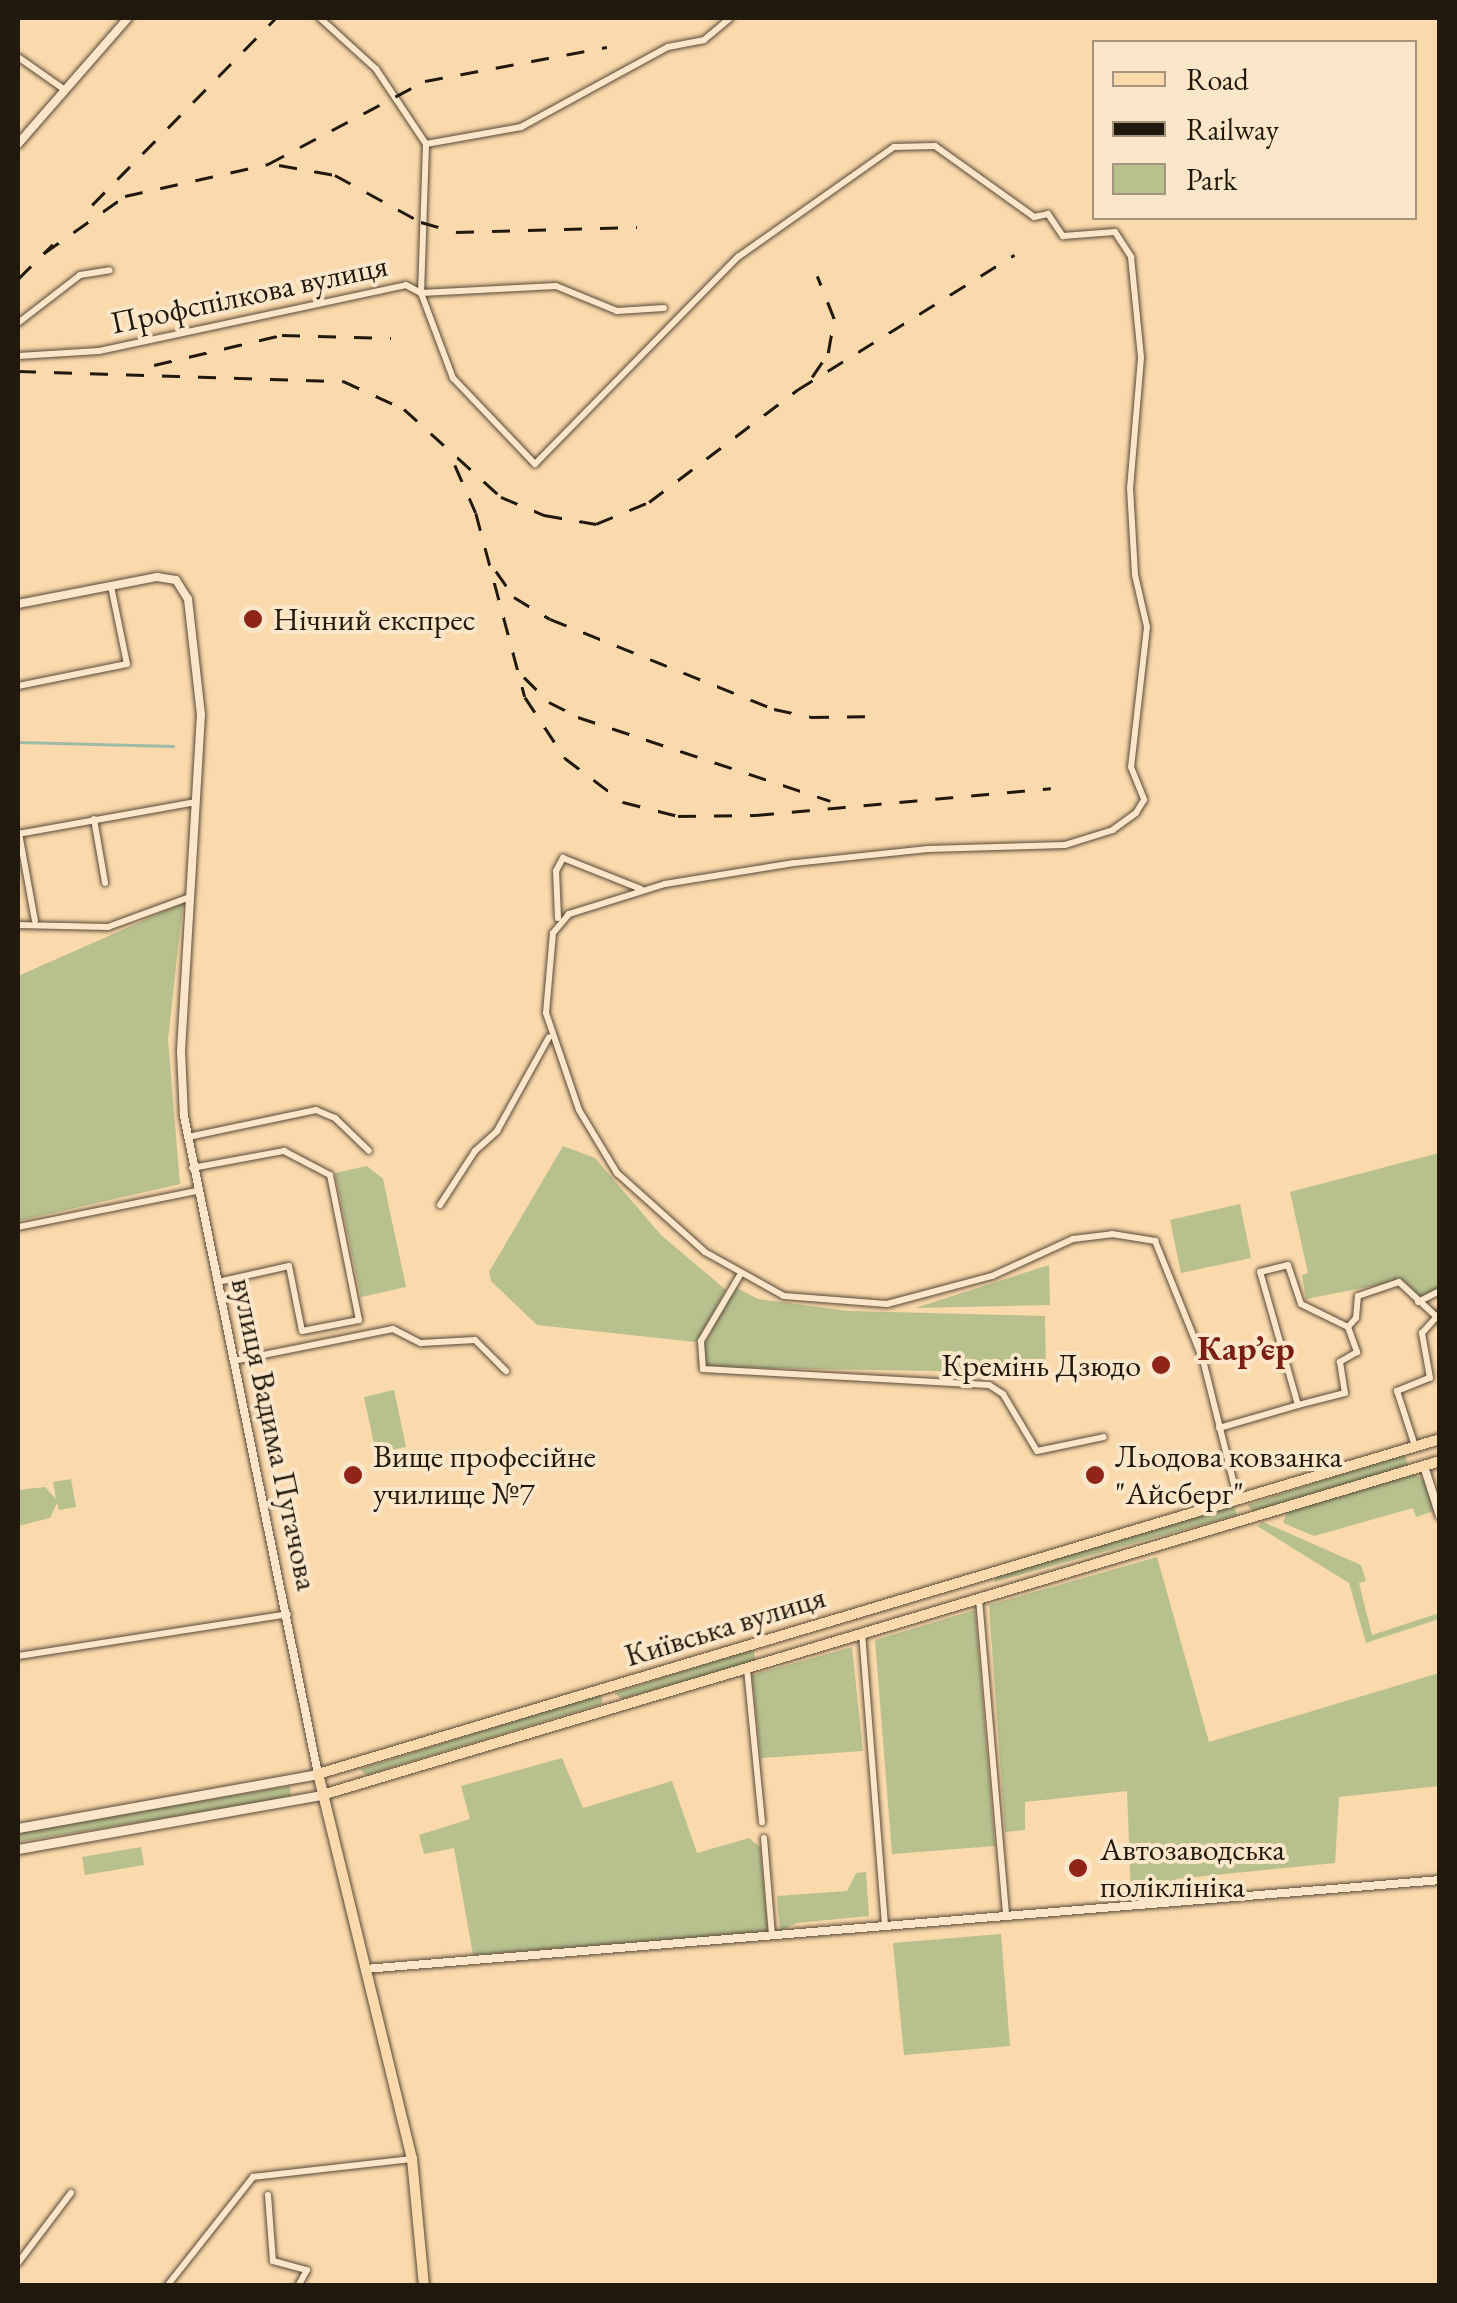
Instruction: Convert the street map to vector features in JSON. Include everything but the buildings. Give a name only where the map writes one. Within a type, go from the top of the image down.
[{"type":"main road","name":"Київська вулиця","points":[[18,1828],[318,1774],[1440,1440]]},
{"type":"main road","points":[[1417,1446],[1424,1466]]},
{"type":"main road","name":"Київська вулиця","points":[[18,1849],[322,1795],[1440,1461]]},
{"type":"main road","points":[[1238,1500],[1244,1519]]},
{"type":"main road","points":[[974,1578],[979,1599]]},
{"type":"main road","points":[[856,1612],[862,1632]]},
{"type":"main road","points":[[759,1642],[765,1662]]},
{"type":"main road","points":[[607,1687],[613,1707]]},
{"type":"main road","name":"вулиця Вадима Пугачова","points":[[318,1774],[412,2159],[424,2286]]},
{"type":"street","points":[[18,144],[128,18]]},
{"type":"street","points":[[320,18],[376,69],[426,144],[421,292],[453,378],[534,464],[738,257],[879,152],[913,142],[935,146],[1034,217],[1048,214],[1063,236],[1115,232],[1131,257],[1140,296],[1130,488],[1134,575],[1147,627],[1131,767],[1144,800],[1136,813],[1112,830],[1065,845],[844,857],[642,890],[557,921]]},
{"type":"street","points":[[426,144],[521,127],[668,47],[704,40],[730,18]]},
{"type":"street","points":[[18,56],[66,90]]},
{"type":"street","points":[[18,323],[80,276],[110,270]]},
{"type":"street","name":"Профспілкова вулиця","points":[[18,356],[99,351],[406,285],[421,292],[556,286],[617,311],[664,308]]},
{"type":"street","name":"вулиця Вадима Пугачова","points":[[110,586],[169,577],[182,585],[201,714],[180,1068],[187,1137],[318,1774]]},
{"type":"street","points":[[18,604],[110,586],[127,664],[18,686]]},
{"type":"street","points":[[35,920],[18,834],[197,802]]},
{"type":"street","points":[[94,819],[105,883]]},
{"type":"street","points":[[642,890],[563,858],[556,871],[557,921],[546,1001],[550,1036],[579,1110],[617,1173],[673,1227],[740,1275],[784,1296],[873,1306],[992,1276],[1073,1238],[1150,1238],[1164,1250],[1238,1500]]},
{"type":"street","points":[[18,925],[35,920],[108,927],[192,896]]},
{"type":"street","points":[[440,1205],[497,1131],[550,1036]]},
{"type":"street","points":[[187,1137],[316,1110],[335,1118],[369,1151]]},
{"type":"street","points":[[192,1168],[284,1151],[326,1172],[359,1320],[302,1331],[289,1266],[216,1282]]},
{"type":"street","points":[[18,1228],[197,1191]]},
{"type":"street","points":[[1298,1405],[1260,1272],[1288,1265],[1304,1308],[1348,1328]]},
{"type":"street","points":[[740,1275],[701,1341],[703,1369],[989,1385],[1004,1394],[1037,1451],[1104,1437]]},
{"type":"street","points":[[1219,1428],[1347,1391],[1340,1362],[1357,1352],[1348,1328],[1361,1294],[1404,1282],[1418,1302],[1438,1317],[1422,1333],[1430,1378],[1397,1391],[1417,1446]]},
{"type":"street","points":[[1418,1302],[1440,1291]]},
{"type":"street","points":[[233,1361],[393,1328],[422,1343],[474,1340],[506,1371]]},
{"type":"street","points":[[1424,1466],[1440,1516]]},
{"type":"street","points":[[979,1599],[1006,1917]]},
{"type":"street","points":[[18,1656],[288,1614]]},
{"type":"street","points":[[862,1632],[885,1927]]},
{"type":"street","points":[[747,1668],[762,1822]]},
{"type":"street","points":[[764,1838],[772,1936]]},
{"type":"street","points":[[365,1969],[1440,1880]]},
{"type":"street","points":[[166,2286],[253,2177],[412,2159]]},
{"type":"street","points":[[18,2264],[71,2193]]},
{"type":"street","points":[[268,2195],[273,2261],[307,2270],[298,2286]]},
{"type":"green space","points":[[183,903],[168,1040],[180,1184],[18,1221],[18,976]]},
{"type":"green space","points":[[563,1146],[595,1158],[661,1235],[726,1290],[696,1342],[537,1325],[491,1281],[489,1272]]},
{"type":"green space","points":[[1439,1153],[1439,1289],[1422,1299],[1403,1280],[1306,1299],[1302,1275],[1308,1273],[1290,1192]]},
{"type":"green space","points":[[367,1166],[383,1179],[406,1287],[361,1297],[335,1173]]},
{"type":"green space","points":[[1240,1204],[1251,1258],[1181,1273],[1170,1220]]},
{"type":"green space","points":[[1049,1265],[1050,1305],[915,1308]]},
{"type":"green space","points":[[735,1287],[758,1299],[849,1311],[1045,1316],[1046,1373],[706,1367],[702,1350]]},
{"type":"green space","points":[[394,1390],[406,1447],[376,1453],[364,1397]]},
{"type":"green space","points":[[1405,1454],[1408,1466],[1253,1511],[1247,1505]]},
{"type":"green space","points":[[1413,1474],[1424,1480],[1434,1511],[1416,1517],[1413,1508],[1314,1536],[1283,1523],[1287,1512]]},
{"type":"green space","points":[[71,1479],[76,1507],[59,1510],[57,1503],[50,1518],[18,1526],[18,1490],[45,1487],[56,1499],[53,1482]]},
{"type":"green space","points":[[1234,1506],[1237,1515],[994,1582],[997,1575]]},
{"type":"green space","points":[[1263,1522],[1361,1565],[1366,1581],[1359,1583],[1372,1635],[1439,1613],[1439,1619],[1366,1643],[1349,1583],[1257,1526]]},
{"type":"green space","points":[[1157,1557],[1209,1742],[1439,1673],[1439,1786],[1339,1797],[1335,1863],[1176,1879],[1176,1888],[1131,1894],[1127,1791],[1025,1802],[1025,1830],[1005,1832],[989,1605]]},
{"type":"green space","points":[[975,1610],[995,1846],[892,1854],[875,1640]]},
{"type":"green space","points":[[852,1647],[863,1751],[761,1758],[752,1675]]},
{"type":"green space","points":[[753,1649],[756,1661],[621,1699],[615,1693]]},
{"type":"green space","points":[[602,1694],[602,1704],[366,1775],[360,1769]]},
{"type":"green space","points":[[562,1758],[583,1808],[672,1781],[697,1853],[749,1838],[760,1847],[768,1932],[473,1955],[454,1848],[424,1854],[419,1835],[470,1819],[461,1786]]},
{"type":"green space","points":[[290,1786],[291,1797],[18,1842],[18,1832]]},
{"type":"green space","points":[[141,1847],[144,1865],[85,1875],[82,1857]]},
{"type":"green space","points":[[866,1872],[869,1916],[796,1923],[780,1932],[777,1896],[847,1891],[856,1873]]},
{"type":"green space","points":[[1001,1934],[1010,2046],[904,2055],[893,1943]]},
{"type":"waterway","points":[[18,742],[173,746]]},
{"type":"railway","points":[[92,205],[276,18]]},
{"type":"railway","points":[[44,253],[125,196],[268,164],[425,81],[607,47]]},
{"type":"railway","points":[[279,165],[335,175],[421,222],[456,232],[637,227]]},
{"type":"railway","points":[[18,279],[53,244]]},
{"type":"railway","points":[[18,371],[343,381],[404,409],[501,497],[544,515],[596,524],[649,502],[797,390],[1014,255]]},
{"type":"railway","points":[[812,377],[828,353],[834,319],[817,276]]},
{"type":"railway","points":[[154,365],[282,335],[391,338]]},
{"type":"railway","points":[[455,465],[476,513],[525,697],[565,758],[623,802],[678,816],[756,815],[1051,788]]},
{"type":"railway","points":[[496,571],[514,597],[550,619],[774,709],[811,717],[882,716]]},
{"type":"railway","points":[[524,677],[549,702],[578,717],[830,801]]},
{"type":"place","name":"Нічний експрес","points":[[253,619]]},
{"type":"place","name":"Кремінь Дзюдо","points":[[1161,1365]]},
{"type":"place","name":"Вище професійне училище №7","points":[[353,1475]]},
{"type":"place","name":"Льодова ковзанка \"Айсберг\"","points":[[1095,1475]]},
{"type":"place","name":"Автозаводська поліклініка","points":[[1078,1868]]},
{"type":"district","name":"Кар’єр","points":[[1246,1348]]}]
